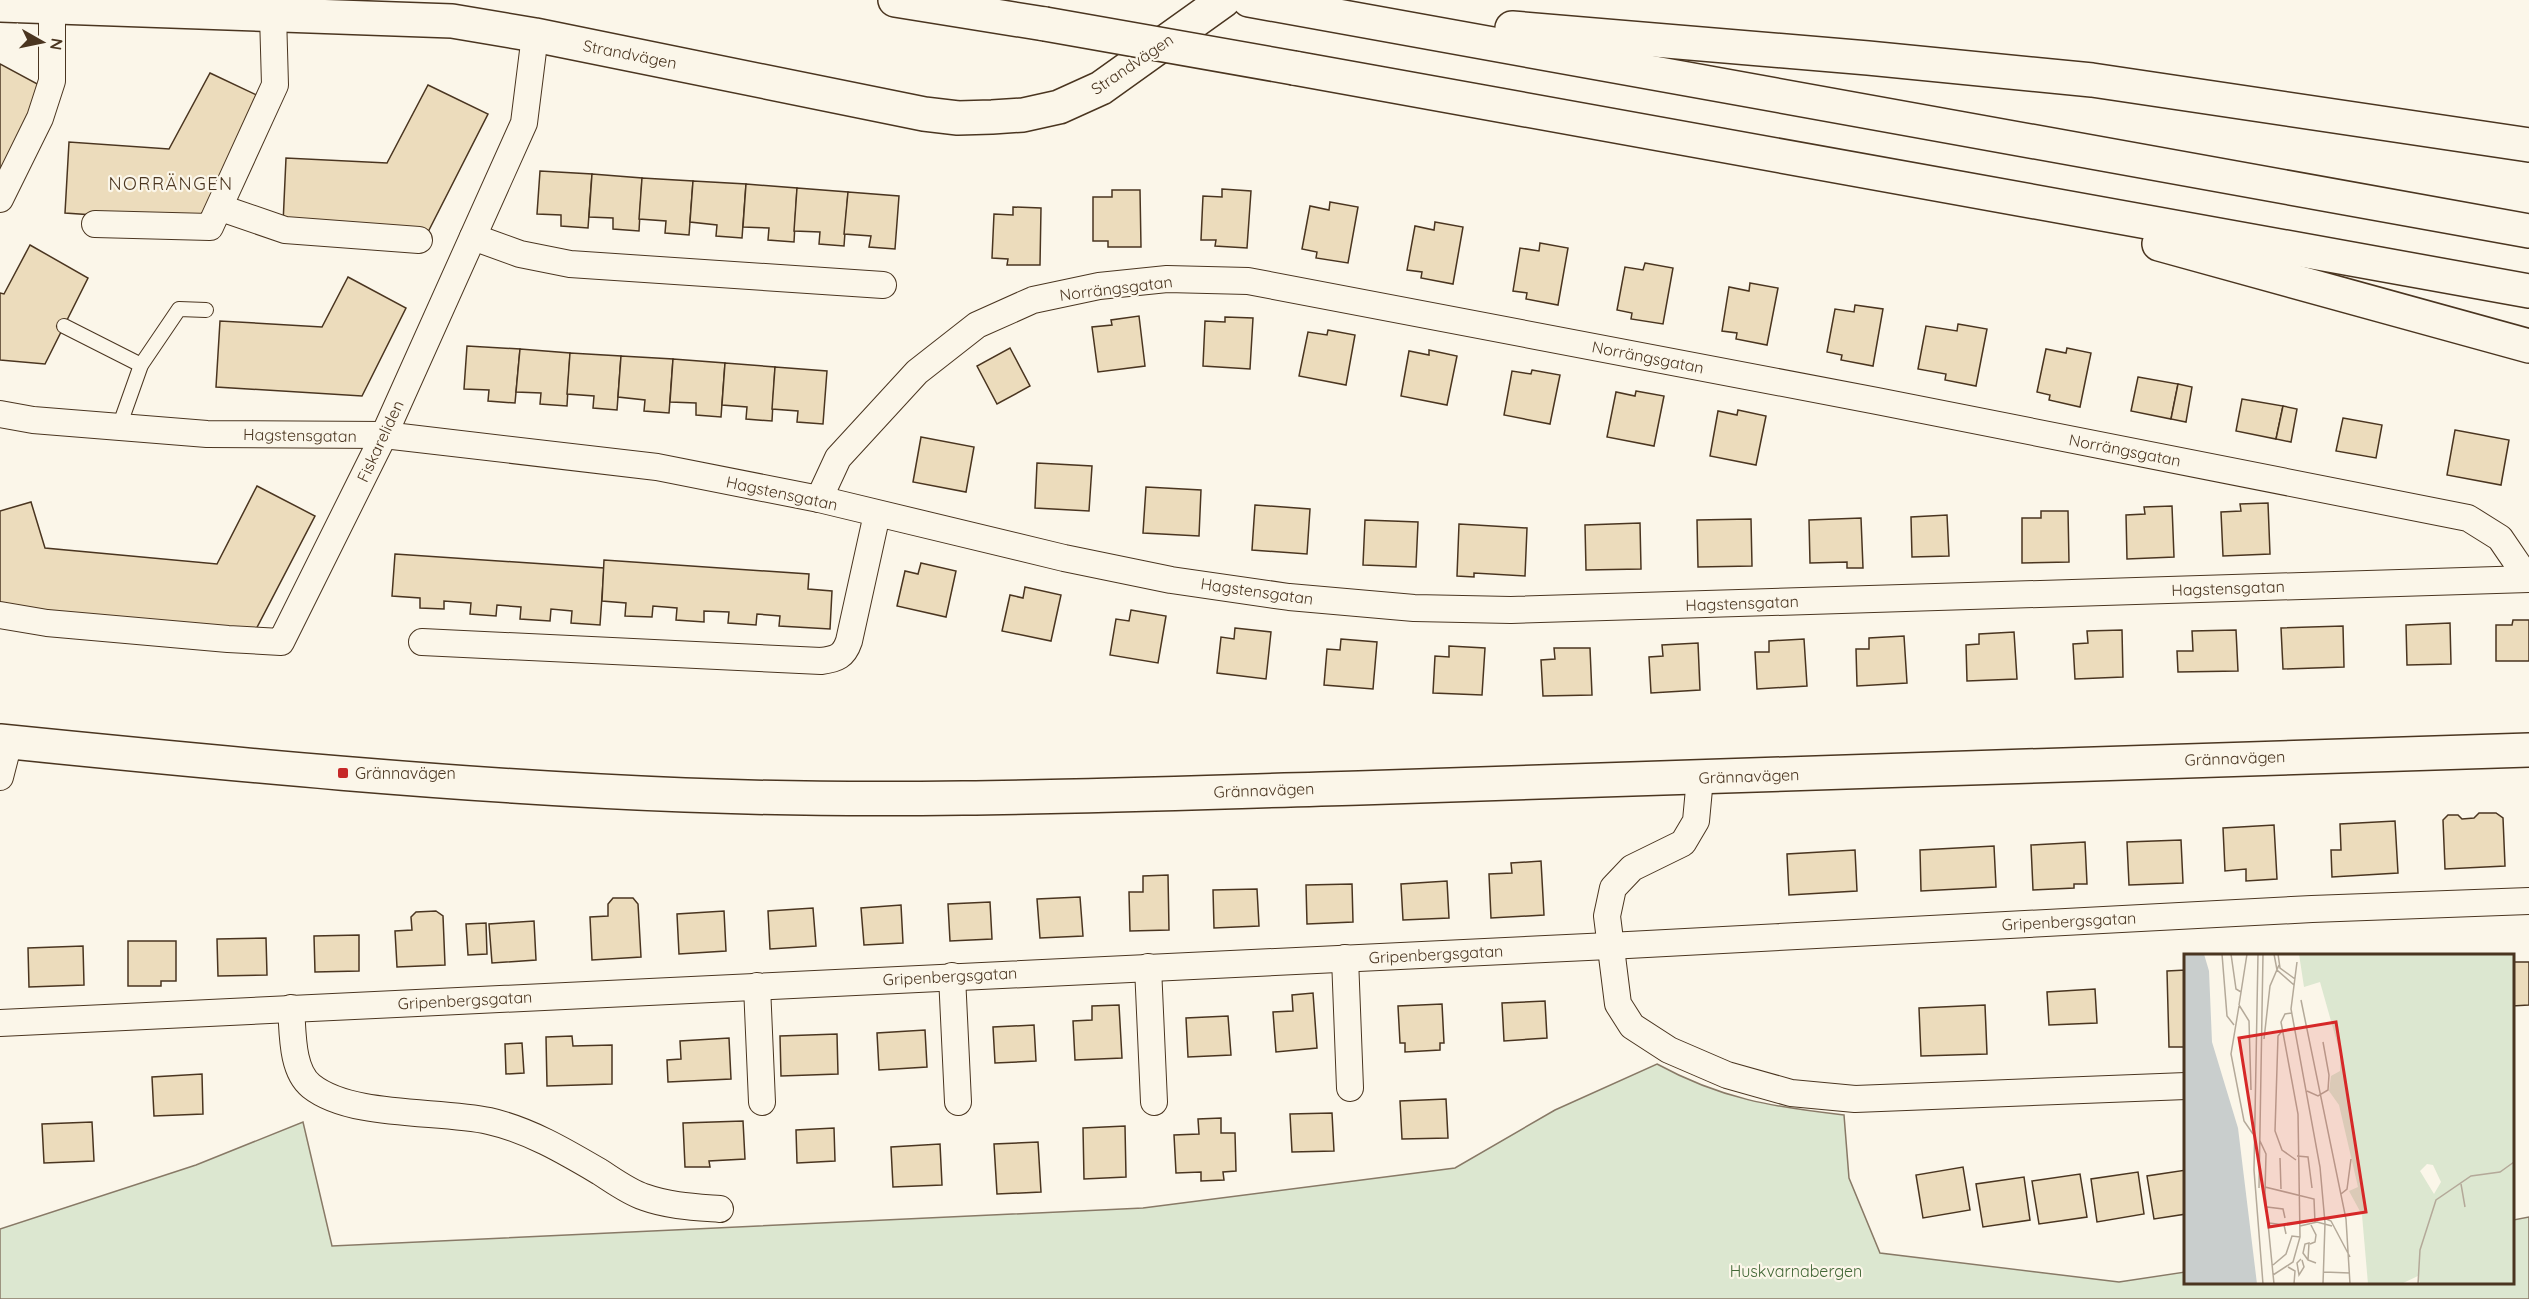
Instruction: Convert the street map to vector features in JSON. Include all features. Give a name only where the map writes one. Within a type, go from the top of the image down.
[{"type":"main road","points":[[895,0],[1294,68],[2529,291]]},
{"type":"main road","name":"Strandvägen","points":[[0,5],[452,21],[535,35],[924,114],[958,118],[1023,115],[1059,107],[1101,88],[1224,0]]},
{"type":"main road","points":[[1249,0],[2529,231]]},
{"type":"main road","points":[[1310,11],[1845,56],[2092,80],[2529,145]]},
{"type":"main road","points":[[1955,188],[2529,346]]},
{"type":"main road","name":"Grännavägen","points":[[4,741],[226,764],[413,779],[685,795],[952,799],[1700,778],[2166,760],[2529,750]]},
{"type":"street","points":[[0,199],[40,118],[52,81],[52,7]]},
{"type":"street","points":[[95,224],[210,226],[275,85],[273,15]]},
{"type":"street","name":"Fiskareliden","points":[[0,615],[47,623],[281,642],[384,435],[524,123],[535,35]]},
{"type":"street","points":[[220,208],[285,230],[419,240]]},
{"type":"street","points":[[473,237],[520,254],[570,264],[883,285]]},
{"type":"street","name":"Norrängsgatan","points":[[819,499],[838,458],[917,372],[977,325],[1033,300],[1099,286],[1167,279],[1248,281],[1877,401],[2468,518],[2500,538],[2529,579]]},
{"type":"street","name":"Hagstensgatan","points":[[0,414],[33,420],[207,434],[384,435],[657,467],[819,499],[1064,558],[1171,580],[1289,597],[1414,608],[1523,610],[2529,579]]},
{"type":"street","points":[[422,642],[810,661],[836,660],[846,651],[849,641],[877,514]]},
{"type":"street","points":[[0,777],[4,741]]},
{"type":"street","points":[[1700,778],[1696,821],[1683,843],[1632,868],[1613,888],[1607,916],[1610,946],[1618,1004],[1632,1026],[1670,1050],[1727,1074],[1791,1093],[1867,1099],[2184,1086]]},
{"type":"street","name":"Gripenbergsgatan","points":[[0,1023],[1610,946],[2312,909],[2529,901]]},
{"type":"street","points":[[1345,958],[1350,1088]]},
{"type":"street","points":[[1148,967],[1154,1102]]},
{"type":"street","points":[[952,976],[958,1102]]},
{"type":"street","points":[[757,986],[762,1102]]},
{"type":"street","points":[[291,1008],[299,1068],[309,1085],[333,1099],[371,1107],[488,1121],[525,1132],[576,1158],[641,1197],[673,1206],[720,1209]]},
{"type":"lane","points":[[119,426],[141,364],[178,309],[206,310]]},
{"type":"lane","points":[[64,326],[141,364]]},
{"type":"green space","name":"Huskvarnabergen","points":[[1657,1064],[1703,1086],[1748,1100],[1844,1115],[1849,1178],[1880,1253],[2119,1282],[2184,1272],[2184,1284],[2514,1284],[2514,1220],[2529,1217],[2529,1299],[0,1299],[0,1229],[196,1165],[303,1122],[332,1246],[1143,1208],[1455,1168],[1555,1110]]},
{"type":"building","points":[[0,64],[43,87],[0,178]]},
{"type":"building","points":[[210,73],[267,100],[209,223],[65,213],[69,142],[169,149]]},
{"type":"building","points":[[428,85],[488,114],[427,234],[283,224],[286,158],[387,163]]},
{"type":"building","points":[[540,171],[592,174],[588,228],[561,226],[561,215],[537,214]]},
{"type":"building","points":[[592,174],[642,178],[639,231],[613,229],[613,218],[589,217]]},
{"type":"building","points":[[642,178],[693,181],[689,235],[665,233],[666,221],[639,219]]},
{"type":"building","points":[[693,181],[746,184],[742,238],[716,236],[717,225],[690,222]]},
{"type":"building","points":[[746,184],[797,188],[794,242],[768,240],[769,228],[743,227]]},
{"type":"building","points":[[797,188],[848,192],[844,246],[819,244],[820,232],[794,231]]},
{"type":"building","points":[[1222,189],[1251,191],[1247,248],[1215,246],[1216,240],[1201,240],[1203,196],[1222,197]]},
{"type":"building","points":[[1112,190],[1140,190],[1141,247],[1108,247],[1108,241],[1093,241],[1093,197],[1112,197]]},
{"type":"building","points":[[848,192],[899,196],[895,249],[869,247],[871,236],[844,234]]},
{"type":"building","points":[[1330,202],[1358,207],[1348,263],[1316,258],[1317,252],[1302,249],[1310,206],[1329,210]]},
{"type":"building","points":[[1013,207],[1041,208],[1040,265],[1007,265],[1008,259],[992,258],[994,214],[1013,215]]},
{"type":"building","points":[[1435,222],[1463,227],[1453,284],[1421,278],[1422,272],[1407,270],[1415,226],[1434,230]]},
{"type":"building","points":[[1540,243],[1568,248],[1558,305],[1526,299],[1527,293],[1513,291],[1520,248],[1539,251]]},
{"type":"building","points":[[30,245],[88,278],[45,364],[0,360],[0,293],[4,294]]},
{"type":"building","points":[[1645,263],[1673,268],[1663,324],[1631,319],[1632,313],[1617,310],[1625,267],[1643,270]]},
{"type":"building","points":[[348,277],[406,308],[362,396],[216,387],[220,321],[322,327]]},
{"type":"building","points":[[1750,283],[1778,288],[1767,345],[1736,339],[1737,333],[1722,331],[1729,287],[1749,291]]},
{"type":"building","points":[[1855,305],[1883,309],[1873,366],[1841,360],[1842,355],[1827,352],[1835,309],[1854,312]]},
{"type":"building","points":[[1139,316],[1145,366],[1098,372],[1092,327],[1112,325],[1111,320]]},
{"type":"building","points":[[1225,317],[1253,318],[1250,369],[1203,366],[1205,321],[1225,322]]},
{"type":"building","points":[[1958,324],[1987,329],[1976,386],[1945,380],[1946,374],[1918,369],[1926,326],[1957,331]]},
{"type":"building","points":[[1328,330],[1355,335],[1346,385],[1299,376],[1308,332],[1327,335]]},
{"type":"building","points":[[467,346],[520,349],[515,403],[488,401],[489,390],[464,389]]},
{"type":"building","points":[[1010,348],[1030,386],[997,404],[977,366]]},
{"type":"building","points":[[2067,348],[2091,353],[2080,407],[2049,400],[2050,395],[2037,392],[2046,349],[2066,353]]},
{"type":"building","points":[[520,349],[570,353],[567,406],[540,404],[541,393],[516,392]]},
{"type":"building","points":[[1429,350],[1457,356],[1447,405],[1401,396],[1409,351],[1429,355]]},
{"type":"building","points":[[570,353],[621,356],[617,410],[593,408],[594,396],[567,394]]},
{"type":"building","points":[[621,356],[673,359],[669,413],[644,411],[645,400],[618,397]]},
{"type":"building","points":[[673,359],[725,363],[721,417],[696,415],[696,403],[670,402]]},
{"type":"building","points":[[725,363],[775,367],[772,421],[746,419],[747,407],[722,405]]},
{"type":"building","points":[[775,367],[827,371],[823,424],[797,422],[798,411],[772,409]]},
{"type":"building","points":[[1532,370],[1560,375],[1550,424],[1504,415],[1512,371],[1531,374]]},
{"type":"building","points":[[2138,377],[2178,384],[2171,419],[2131,411]]},
{"type":"building","points":[[2178,384],[2192,387],[2186,422],[2171,419]]},
{"type":"building","points":[[1636,391],[1664,396],[1654,446],[1607,437],[1616,392],[1635,396]]},
{"type":"building","points":[[2242,399],[2283,406],[2276,439],[2236,431]]},
{"type":"building","points":[[2283,406],[2297,409],[2291,442],[2276,439]]},
{"type":"building","points":[[1738,410],[1766,416],[1756,465],[1710,456],[1718,411],[1737,415]]},
{"type":"building","points":[[2343,418],[2382,425],[2376,458],[2336,451]]},
{"type":"building","points":[[2455,430],[2509,440],[2501,485],[2447,475]]},
{"type":"building","points":[[921,437],[974,447],[966,492],[913,482]]},
{"type":"building","points":[[1037,463],[1092,466],[1089,511],[1035,508]]},
{"type":"building","points":[[257,486],[315,516],[253,635],[0,611],[0,511],[31,502],[45,548],[217,564]]},
{"type":"building","points":[[1146,487],[1201,490],[1199,536],[1143,533]]},
{"type":"building","points":[[2268,503],[2270,554],[2223,556],[2221,512],[2241,511],[2240,504]]},
{"type":"building","points":[[1255,505],[1310,509],[1307,554],[1252,550]]},
{"type":"building","points":[[2172,506],[2174,557],[2127,559],[2126,515],[2145,514],[2144,507]]},
{"type":"building","points":[[2041,511],[2068,511],[2069,562],[2022,563],[2022,518],[2041,518]]},
{"type":"building","points":[[1947,515],[1949,556],[1912,557],[1911,517]]},
{"type":"building","points":[[1861,518],[1863,568],[1847,568],[1847,562],[1810,563],[1809,520]]},
{"type":"building","points":[[1751,519],[1752,566],[1698,567],[1697,520]]},
{"type":"building","points":[[1365,520],[1418,522],[1416,567],[1363,565]]},
{"type":"building","points":[[1640,523],[1641,569],[1586,570],[1585,525]]},
{"type":"building","points":[[1459,524],[1527,528],[1525,576],[1474,573],[1474,577],[1457,576]]},
{"type":"building","points":[[395,554],[604,568],[600,625],[571,623],[572,611],[551,609],[550,621],[520,619],[521,607],[497,605],[496,616],[470,614],[471,603],[444,601],[444,609],[420,608],[420,598],[392,596]]},
{"type":"building","points":[[604,560],[809,574],[808,589],[832,591],[830,629],[779,626],[780,616],[757,614],[756,625],[728,623],[729,612],[704,611],[704,622],[676,620],[677,608],[653,606],[652,617],[625,616],[626,603],[602,601]]},
{"type":"building","points":[[921,563],[956,571],[946,617],[897,606],[905,571],[918,574]]},
{"type":"building","points":[[1025,587],[1061,595],[1051,641],[1002,631],[1010,595],[1023,598]]},
{"type":"building","points":[[1131,610],[1166,616],[1158,663],[1110,655],[1116,619],[1129,621]]},
{"type":"building","points":[[2513,620],[2529,620],[2529,661],[2496,661],[2496,625],[2512,625]]},
{"type":"building","points":[[2450,623],[2451,664],[2407,665],[2406,625]]},
{"type":"building","points":[[2343,626],[2344,667],[2283,669],[2281,628]]},
{"type":"building","points":[[1235,628],[1271,632],[1266,679],[1217,673],[1221,637],[1234,639]]},
{"type":"building","points":[[2122,630],[2123,677],[2075,679],[2073,644],[2088,643],[2087,631]]},
{"type":"building","points":[[2236,630],[2238,671],[2178,672],[2177,651],[2193,651],[2192,631]]},
{"type":"building","points":[[2014,632],[2017,679],[1967,681],[1966,645],[1979,644],[1979,634]]},
{"type":"building","points":[[1904,636],[1907,683],[1857,686],[1856,649],[1869,649],[1869,638]]},
{"type":"building","points":[[1341,639],[1377,642],[1373,689],[1324,685],[1327,649],[1340,650]]},
{"type":"building","points":[[1804,639],[1807,686],[1757,689],[1755,652],[1769,652],[1769,641]]},
{"type":"building","points":[[1698,643],[1700,690],[1651,693],[1649,657],[1663,656],[1662,645]]},
{"type":"building","points":[[1449,646],[1485,648],[1482,695],[1433,693],[1435,656],[1449,657]]},
{"type":"building","points":[[1554,648],[1590,648],[1592,695],[1543,696],[1541,660],[1555,659]]},
{"type":"building","points":[[2479,813],[2496,813],[2503,818],[2505,866],[2445,869],[2443,820],[2448,815],[2458,815],[2462,819],[2474,818]]},
{"type":"building","points":[[2395,821],[2398,873],[2332,877],[2331,850],[2341,850],[2340,824]]},
{"type":"building","points":[[2274,825],[2277,879],[2246,881],[2246,869],[2225,871],[2223,828]]},
{"type":"building","points":[[2181,840],[2183,883],[2129,885],[2127,842]]},
{"type":"building","points":[[2085,842],[2087,884],[2074,884],[2074,888],[2033,890],[2031,845]]},
{"type":"building","points":[[1994,846],[1996,887],[1921,891],[1920,850]]},
{"type":"building","points":[[1855,850],[1857,891],[1789,895],[1787,854]]},
{"type":"building","points":[[1541,861],[1544,915],[1491,918],[1489,874],[1512,873],[1511,863]]},
{"type":"building","points":[[1168,875],[1169,930],[1130,931],[1129,892],[1143,892],[1143,876]]},
{"type":"building","points":[[1447,881],[1449,918],[1403,920],[1401,884]]},
{"type":"building","points":[[1352,884],[1353,922],[1307,924],[1306,885]]},
{"type":"building","points":[[1257,889],[1259,926],[1214,928],[1213,890]]},
{"type":"building","points":[[1080,897],[1083,936],[1040,938],[1037,899]]},
{"type":"building","points":[[613,898],[633,898],[638,904],[641,957],[592,960],[590,917],[608,916],[608,904]]},
{"type":"building","points":[[990,902],[992,939],[950,941],[948,904]]},
{"type":"building","points":[[901,905],[903,943],[864,945],[861,908]]},
{"type":"building","points":[[813,908],[816,946],[770,949],[768,911]]},
{"type":"building","points":[[436,911],[443,916],[445,965],[397,967],[395,931],[412,930],[411,917],[416,912]]},
{"type":"building","points":[[724,911],[726,951],[679,954],[677,914]]},
{"type":"building","points":[[534,921],[536,960],[492,963],[489,924]]},
{"type":"building","points":[[486,923],[487,954],[468,955],[466,924]]},
{"type":"building","points":[[359,935],[359,971],[315,972],[314,936]]},
{"type":"building","points":[[266,938],[267,975],[218,976],[217,939]]},
{"type":"building","points":[[128,941],[176,941],[176,981],[161,981],[161,986],[128,986]]},
{"type":"building","points":[[83,946],[84,985],[29,987],[28,948]]},
{"type":"building","points":[[2514,962],[2529,962],[2529,1005],[2514,1006]]},
{"type":"building","points":[[2184,970],[2184,1047],[2169,1047],[2167,971]]},
{"type":"building","points":[[2095,989],[2097,1023],[2049,1025],[2047,992]]},
{"type":"building","points":[[1313,993],[1317,1048],[1276,1052],[1273,1012],[1293,1011],[1292,995]]},
{"type":"building","points":[[1545,1001],[1547,1038],[1504,1041],[1502,1003]]},
{"type":"building","points":[[1442,1004],[1444,1043],[1440,1043],[1440,1050],[1405,1052],[1405,1043],[1400,1043],[1398,1006]]},
{"type":"building","points":[[1119,1005],[1122,1058],[1075,1060],[1073,1021],[1092,1020],[1092,1006]]},
{"type":"building","points":[[1985,1005],[1987,1054],[1921,1056],[1919,1008]]},
{"type":"building","points":[[1228,1016],[1231,1055],[1188,1057],[1186,1018]]},
{"type":"building","points":[[1034,1025],[1036,1061],[995,1063],[993,1027]]},
{"type":"building","points":[[925,1030],[927,1067],[879,1070],[877,1033]]},
{"type":"building","points":[[837,1034],[838,1074],[781,1076],[780,1036]]},
{"type":"building","points":[[572,1036],[573,1046],[612,1045],[612,1084],[547,1086],[546,1037]]},
{"type":"building","points":[[729,1038],[731,1079],[668,1082],[667,1060],[681,1059],[680,1041]]},
{"type":"building","points":[[522,1043],[524,1073],[506,1074],[505,1044]]},
{"type":"building","points":[[202,1074],[203,1114],[154,1116],[152,1077]]},
{"type":"building","points":[[1446,1099],[1448,1138],[1402,1139],[1400,1101]]},
{"type":"building","points":[[1332,1113],[1334,1151],[1292,1152],[1290,1114]]},
{"type":"building","points":[[1221,1118],[1221,1133],[1235,1133],[1236,1171],[1223,1172],[1224,1180],[1201,1181],[1201,1172],[1176,1173],[1174,1135],[1199,1134],[1198,1119]]},
{"type":"building","points":[[743,1121],[745,1159],[709,1161],[710,1167],[685,1167],[683,1123]]},
{"type":"building","points":[[92,1122],[94,1161],[44,1163],[42,1124]]},
{"type":"building","points":[[1125,1126],[1126,1177],[1084,1179],[1083,1128]]},
{"type":"building","points":[[834,1128],[835,1161],[797,1163],[796,1130]]},
{"type":"building","points":[[1038,1142],[1041,1192],[997,1194],[994,1144]]},
{"type":"building","points":[[940,1144],[942,1185],[893,1187],[891,1147]]},
{"type":"building","points":[[1963,1167],[1970,1210],[1923,1218],[1916,1175]]},
{"type":"building","points":[[2184,1170],[2184,1214],[2154,1219],[2147,1176]]},
{"type":"building","points":[[2138,1172],[2144,1214],[2097,1222],[2091,1179]]},
{"type":"building","points":[[2080,1174],[2087,1217],[2039,1224],[2032,1181]]},
{"type":"building","points":[[2024,1177],[2030,1220],[1983,1227],[1976,1184]]},
{"type":"place","name":"Grännavägen","points":[[343,773]]},
{"type":"district","name":"NORRÄNGEN","points":[[171,183]]}]
